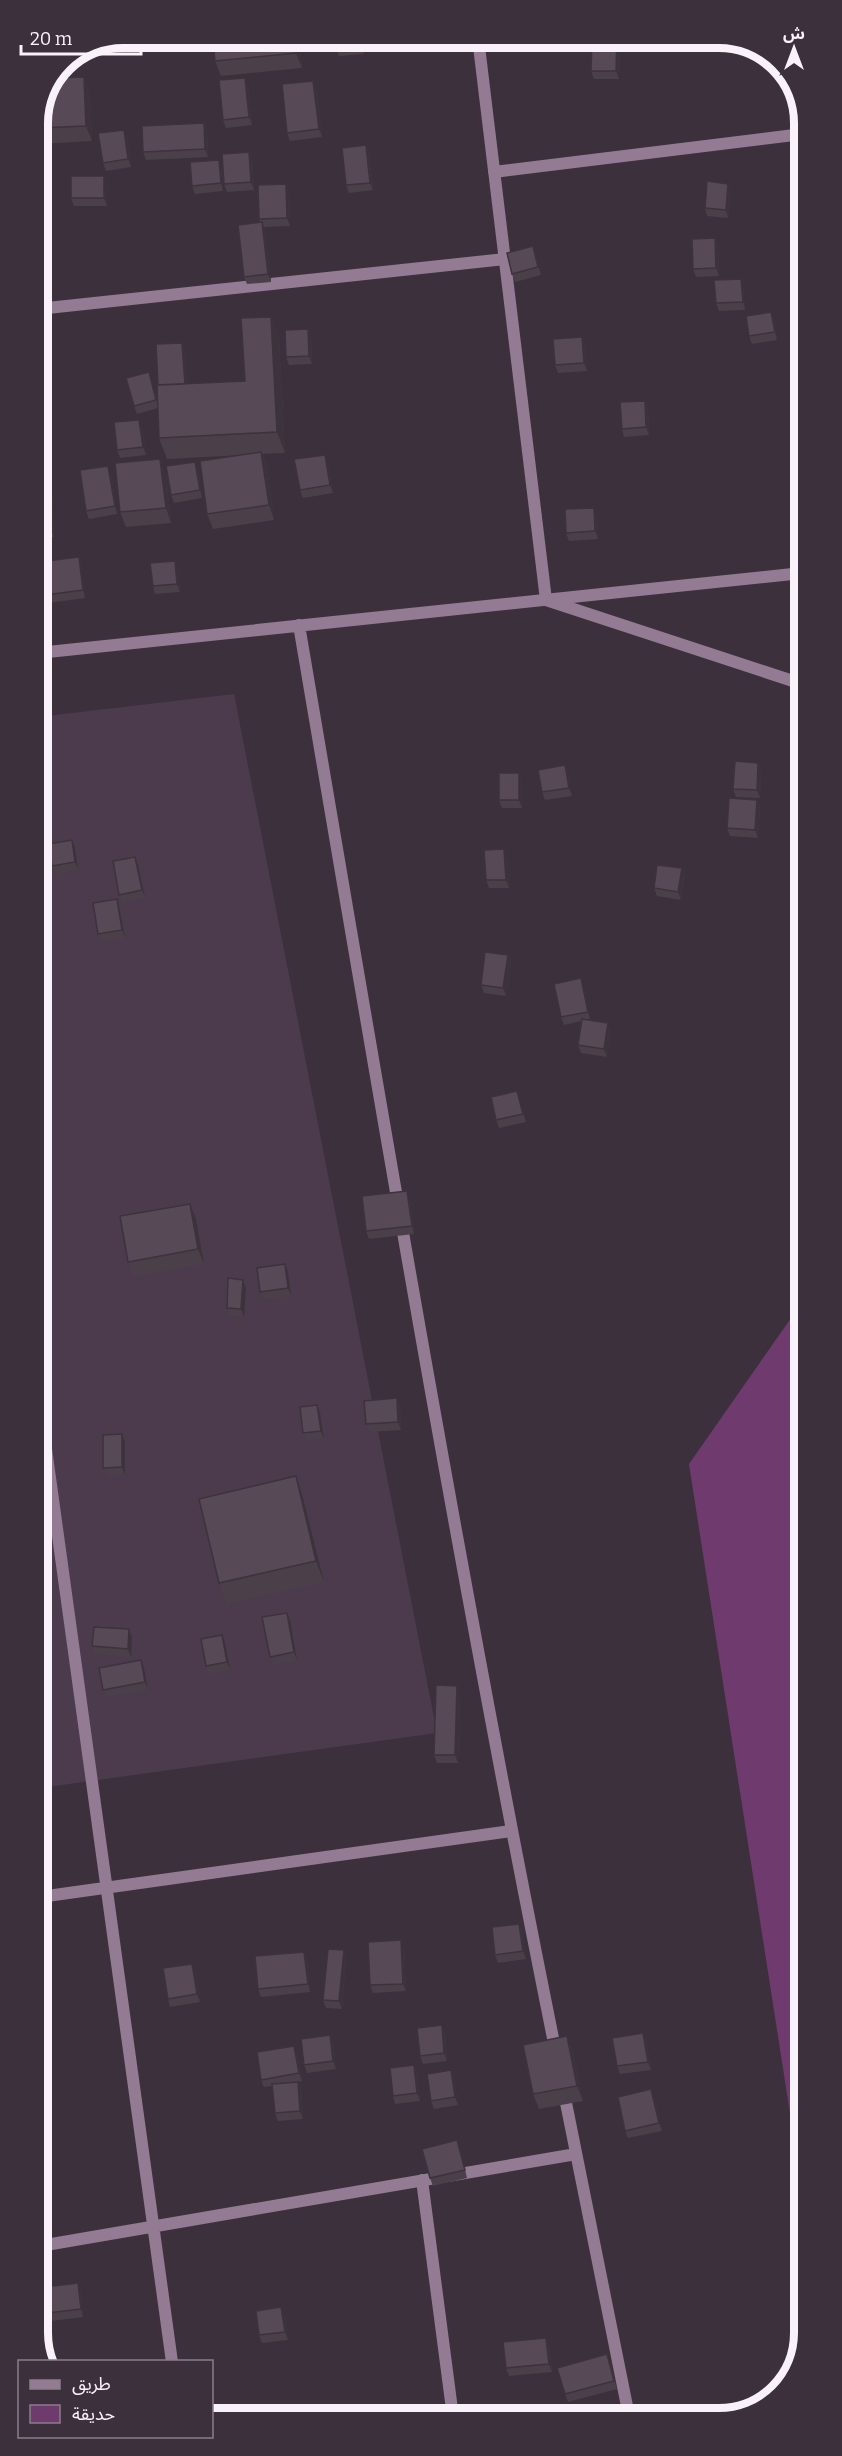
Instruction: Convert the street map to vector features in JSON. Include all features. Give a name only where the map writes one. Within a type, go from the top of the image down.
[{"type":"street","points":[[479,48],[546,600]]},
{"type":"street","points":[[494,172],[794,135]]},
{"type":"street","points":[[48,308],[505,259]]},
{"type":"street","points":[[48,652],[794,574]]},
{"type":"street","points":[[546,600],[794,681]]},
{"type":"street","points":[[299,626],[409,1276],[511,1831],[627,2408]]},
{"type":"street","points":[[48,1464],[172,2360]]},
{"type":"street","points":[[48,1896],[511,1831]]},
{"type":"street","points":[[48,2245],[576,2154]]},
{"type":"street","points":[[422,2180],[452,2408]]},
{"type":"shaded area","points":[[234,694],[437,1733],[48,1787],[48,716]]},
{"type":"green space","points":[[794,1314],[794,2139],[689,1464]]},
{"type":"building","points":[[214,48],[296,48],[296,53],[215,61]]},
{"type":"building","points":[[592,48],[617,48],[616,71],[591,71]]},
{"type":"building","points":[[84,77],[86,126],[48,128],[49,108],[64,78]]},
{"type":"building","points":[[245,78],[249,117],[223,120],[219,80]]},
{"type":"building","points":[[313,81],[319,129],[287,133],[282,84]]},
{"type":"building","points":[[204,123],[205,149],[143,152],[142,126]]},
{"type":"building","points":[[124,130],[128,159],[103,163],[98,133]]},
{"type":"building","points":[[366,145],[370,183],[346,185],[342,148]]},
{"type":"building","points":[[249,152],[251,182],[224,184],[222,154]]},
{"type":"building","points":[[219,160],[221,183],[192,186],[190,162]]},
{"type":"building","points":[[71,176],[104,176],[104,198],[71,198]]},
{"type":"building","points":[[707,181],[728,184],[726,210],[705,208]]},
{"type":"building","points":[[286,184],[287,218],[259,219],[258,185]]},
{"type":"building","points":[[262,222],[268,274],[244,277],[238,225]]},
{"type":"building","points":[[715,238],[716,268],[693,269],[692,239]]},
{"type":"building","points":[[533,246],[538,267],[512,274],[507,253]]},
{"type":"building","points":[[741,279],[743,302],[716,303],[714,280]]},
{"type":"building","points":[[771,312],[775,332],[749,336],[746,316]]},
{"type":"building","points":[[271,317],[277,432],[159,438],[157,385],[245,381],[241,318]]},
{"type":"building","points":[[308,329],[309,356],[286,357],[285,330]]},
{"type":"building","points":[[582,337],[584,363],[555,365],[553,339]]},
{"type":"building","points":[[182,343],[185,384],[158,385],[156,344]]},
{"type":"building","points":[[149,372],[156,400],[134,406],[126,378]]},
{"type":"building","points":[[645,401],[646,427],[622,429],[620,402]]},
{"type":"building","points":[[139,420],[143,447],[117,450],[114,422]]},
{"type":"building","points":[[261,452],[269,505],[207,514],[200,461]]},
{"type":"building","points":[[325,455],[330,485],[300,490],[294,459]]},
{"type":"building","points":[[160,459],[166,508],[120,512],[115,463]]},
{"type":"building","points":[[195,462],[200,490],[171,495],[166,466]]},
{"type":"building","points":[[108,466],[115,506],[86,511],[80,470]]},
{"type":"building","points":[[49,480],[51,529],[48,529]]},
{"type":"building","points":[[594,508],[595,531],[566,533],[565,509]]},
{"type":"building","points":[[79,557],[83,590],[48,595],[48,561]]},
{"type":"building","points":[[175,561],[177,584],[153,586],[150,563]]},
{"type":"building","points":[[735,761],[758,763],[757,790],[733,789]]},
{"type":"building","points":[[565,765],[569,788],[542,792],[538,770]]},
{"type":"building","points":[[499,773],[519,773],[519,800],[499,800]]},
{"type":"building","points":[[729,798],[757,800],[755,830],[727,828]]},
{"type":"building","points":[[72,840],[75,862],[52,866],[48,844]]},
{"type":"building","points":[[504,849],[506,880],[486,880],[484,850]]},
{"type":"building","points":[[135,857],[142,890],[119,895],[113,861]]},
{"type":"building","points":[[657,865],[682,868],[678,892],[654,888]]},
{"type":"building","points":[[117,899],[122,930],[98,934],[93,903]]},
{"type":"building","points":[[485,952],[508,955],[503,988],[481,985]]},
{"type":"building","points":[[581,978],[588,1012],[561,1017],[554,984]]},
{"type":"building","points":[[582,1019],[608,1023],[604,1049],[578,1045]]},
{"type":"building","points":[[517,1091],[523,1114],[496,1120],[491,1097]]},
{"type":"building","points":[[407,1191],[412,1226],[366,1231],[362,1196]]},
{"type":"building","points":[[190,1204],[198,1249],[128,1262],[120,1216]]},
{"type":"building","points":[[285,1264],[288,1288],[260,1292],[257,1268]]},
{"type":"building","points":[[228,1278],[243,1280],[241,1309],[227,1308]]},
{"type":"building","points":[[397,1398],[398,1422],[366,1424],[364,1401]]},
{"type":"building","points":[[317,1405],[321,1431],[303,1433],[300,1407]]},
{"type":"building","points":[[122,1434],[122,1467],[103,1468],[103,1435]]},
{"type":"building","points":[[296,1476],[316,1561],[219,1583],[199,1499]]},
{"type":"building","points":[[287,1613],[294,1652],[270,1657],[262,1617]]},
{"type":"building","points":[[94,1627],[129,1629],[128,1649],[92,1646]]},
{"type":"building","points":[[222,1635],[227,1662],[206,1666],[201,1639]]},
{"type":"building","points":[[141,1660],[145,1682],[103,1690],[99,1668]]},
{"type":"building","points":[[436,1685],[457,1686],[455,1755],[434,1755]]},
{"type":"building","points":[[519,1924],[523,1951],[495,1955],[492,1927]]},
{"type":"building","points":[[401,1940],[403,1984],[370,1985],[368,1942]]},
{"type":"building","points":[[328,1949],[344,1950],[339,2001],[323,2000]]},
{"type":"building","points":[[304,1952],[308,1984],[258,1989],[255,1956]]},
{"type":"building","points":[[192,1964],[197,1994],[168,1999],[163,1968]]},
{"type":"building","points":[[442,2025],[444,2053],[420,2056],[417,2028]]},
{"type":"building","points":[[643,2033],[648,2062],[617,2066],[612,2038]]},
{"type":"building","points":[[330,2035],[333,2061],[304,2065],[301,2039]]},
{"type":"building","points":[[567,2036],[577,2086],[533,2094],[523,2045]]},
{"type":"building","points":[[294,2046],[299,2073],[261,2080],[257,2052]]},
{"type":"building","points":[[414,2065],[417,2093],[393,2096],[390,2068]]},
{"type":"building","points":[[451,2070],[455,2097],[431,2101],[427,2074]]},
{"type":"building","points":[[298,2082],[300,2111],[275,2113],[272,2084]]},
{"type":"building","points":[[651,2089],[659,2123],[625,2131],[618,2097]]},
{"type":"building","points":[[457,2140],[465,2170],[430,2178],[422,2149]]},
{"type":"building","points":[[78,2283],[81,2309],[48,2313],[48,2287]]},
{"type":"building","points":[[281,2307],[285,2332],[259,2335],[256,2311]]},
{"type":"building","points":[[546,2338],[549,2364],[506,2368],[503,2342]]},
{"type":"building","points":[[607,2354],[614,2381],[565,2394],[557,2368]]}]
